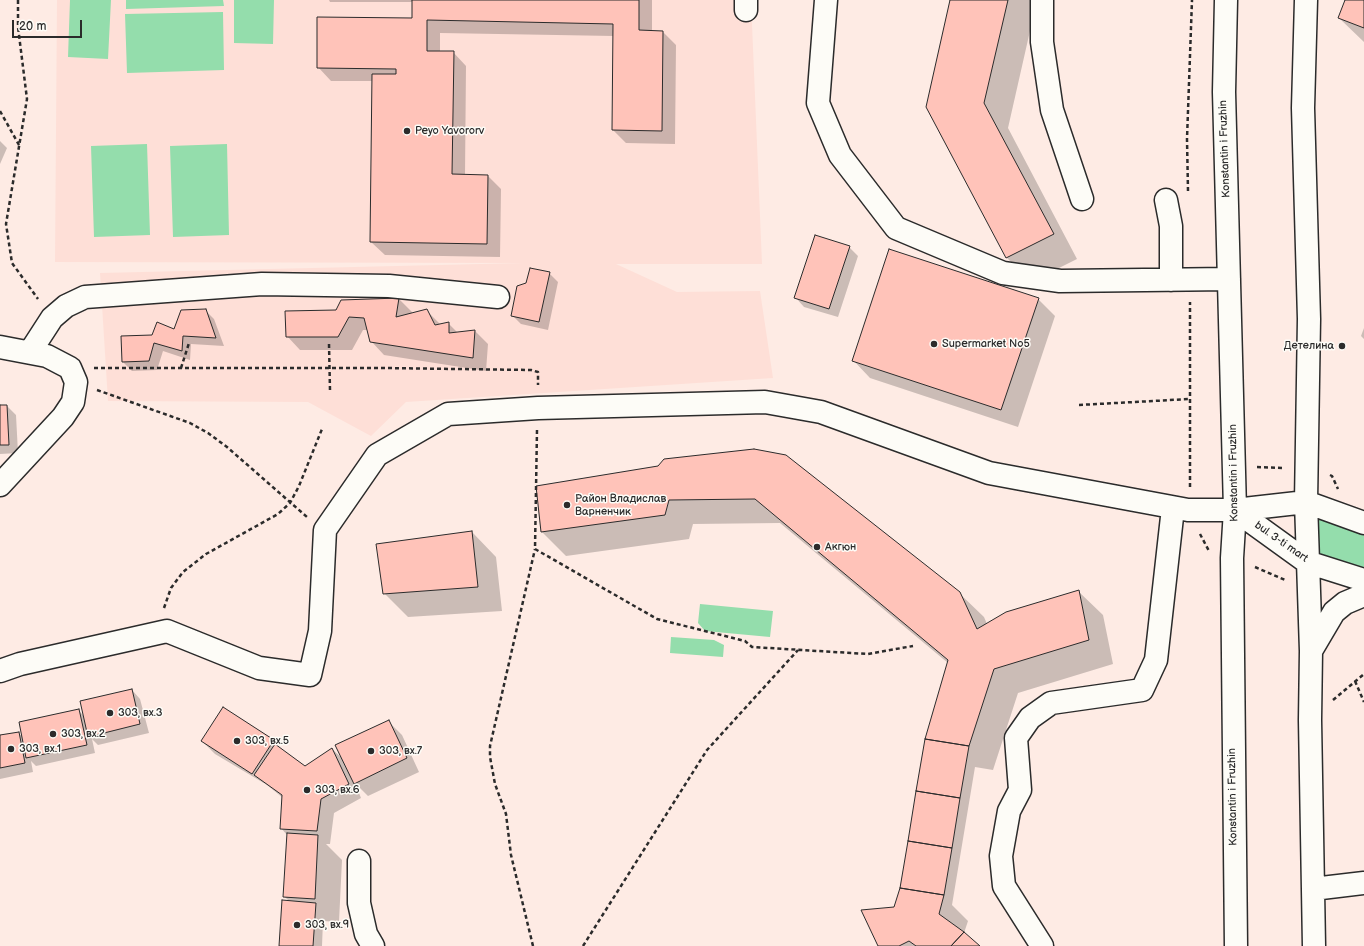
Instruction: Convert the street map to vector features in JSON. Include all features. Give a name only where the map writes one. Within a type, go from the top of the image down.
[{"type":"street","points":[[826,0],[818,103],[840,155],[896,228],[1003,273],[1060,281],[1229,279]]},
{"type":"street","points":[[1042,0],[1042,42],[1052,110],[1082,199]]},
{"type":"street","name":"Konstantin i Fruzhin","points":[[1226,0],[1224,92],[1235,510],[1232,558],[1232,611],[1236,946]]},
{"type":"street","points":[[1306,0],[1303,108],[1309,319],[1306,502],[1311,651],[1310,720],[1314,946]]},
{"type":"street","points":[[1166,200],[1171,226],[1171,280]]},
{"type":"street","points":[[30,352],[52,318],[66,306],[85,297],[262,284],[389,286],[498,297]]},
{"type":"street","points":[[0,347],[47,356],[73,375],[73,402],[63,418],[0,485]]},
{"type":"street","points":[[0,671],[20,664],[167,631],[259,668],[310,675],[320,632],[326,530],[377,455],[448,414],[538,408],[765,402],[821,412],[989,473],[1173,508],[1195,510],[1235,510]]},
{"type":"street","name":"bul. 3-ti mart","points":[[1235,510],[1306,502],[1364,523]]},
{"type":"street","points":[[1042,946],[1004,886],[1001,856],[1009,811],[1020,790],[1016,738],[1030,718],[1051,703],[1142,690],[1156,660],[1173,508]]},
{"type":"street","name":"bul. 3-ti mart","points":[[1235,510],[1307,562],[1364,580]]},
{"type":"street","points":[[1311,651],[1334,612],[1345,603],[1364,595]]},
{"type":"street","points":[[358,861],[359,903],[366,934],[373,946]]},
{"type":"street","points":[[1312,889],[1364,883]]},
{"type":"path","points":[[18,0],[18,27],[27,99],[6,224],[12,263],[52,318]]},
{"type":"path","points":[[0,111],[19,145]]},
{"type":"path","points":[[181,368],[189,343]]},
{"type":"path","points":[[329,344],[330,390]]},
{"type":"path","points":[[73,375],[181,368],[532,370],[538,372],[535,549],[490,746],[490,757],[495,784],[506,814],[511,855],[533,946]]},
{"type":"path","points":[[73,375],[190,423],[208,433],[227,447],[297,510],[326,530]]},
{"type":"path","points":[[1079,405],[1190,399]]},
{"type":"path","points":[[167,631],[164,607],[171,588],[183,572],[206,554],[278,514],[290,503],[299,486],[322,429]]},
{"type":"path","points":[[535,549],[657,619],[745,641],[752,647],[868,654],[913,646]]},
{"type":"path","points":[[583,946],[707,750],[798,650]]},
{"type":"path","points":[[1310,720],[1364,674]]},
{"type":"path","points":[[1355,681],[1364,702]]},
{"type":"shaded area","name":"Peyo Yavororv","points":[[57,0],[751,0],[762,264],[616,264],[677,292],[760,291],[773,378],[406,402],[371,436],[308,402],[108,401],[100,273],[524,263],[55,262]]},
{"type":"green space","points":[[70,0],[111,0],[108,59],[68,57]]},
{"type":"green space","points":[[126,0],[223,0],[224,6],[126,9]]},
{"type":"green space","points":[[234,0],[274,0],[273,44],[234,43]]},
{"type":"green space","points":[[223,12],[224,70],[127,73],[125,14]]},
{"type":"green space","points":[[147,144],[150,235],[94,237],[91,146]]},
{"type":"green space","points":[[227,144],[229,235],[173,237],[170,146]]},
{"type":"green space","points":[[1306,502],[1364,523],[1364,580],[1307,562]]},
{"type":"green space","points":[[700,604],[773,611],[770,637],[705,631],[698,623]]},
{"type":"green space","points":[[671,637],[714,640],[724,645],[723,657],[670,653]]},
{"type":"building","points":[[412,0],[639,0],[639,30],[663,31],[662,131],[612,130],[613,24],[427,20],[427,51],[454,51],[452,174],[488,175],[487,244],[370,242],[372,74],[396,74],[396,69],[317,68],[317,17],[412,18]]},
{"type":"building","points":[[950,0],[1008,0],[984,103],[1054,234],[1006,258],[926,107]]},
{"type":"building","points":[[1345,0],[1364,0],[1364,28],[1338,18]]},
{"type":"building","points":[[815,235],[850,246],[829,309],[794,298]]},
{"type":"building","points":[[889,249],[1039,298],[1001,410],[852,361]]},
{"type":"building","points":[[530,268],[550,272],[539,322],[511,316],[517,286],[526,283]]},
{"type":"building","points":[[399,298],[396,317],[427,309],[435,325],[449,322],[449,333],[475,330],[473,358],[370,342],[364,318],[349,317],[338,337],[286,337],[285,311],[336,310],[341,300]]},
{"type":"building","points":[[206,309],[216,338],[183,336],[182,351],[154,343],[149,361],[122,362],[121,336],[152,335],[157,322],[174,329],[181,310]]},
{"type":"building","points":[[0,405],[7,405],[9,445],[0,445]]},
{"type":"building","points":[[754,449],[786,455],[960,592],[977,629],[1006,612],[1079,590],[1089,640],[994,669],[969,746],[925,739],[948,660],[755,499],[669,500],[665,515],[541,532],[536,486],[658,466],[664,459]]},
{"type":"building","points":[[472,531],[478,587],[383,594],[376,544]]},
{"type":"building","name":"303, вх.3","points":[[132,689],[140,724],[88,737],[80,701]]},
{"type":"building","name":"303, вх.5","points":[[223,707],[274,740],[252,774],[201,741]]},
{"type":"building","name":"303, вх.2","points":[[79,709],[87,745],[26,758],[19,722]]},
{"type":"building","name":"303, вх.7","points":[[389,720],[407,758],[354,784],[335,745]]},
{"type":"building","name":"303, вх.1","points":[[19,732],[25,763],[0,768],[0,735]]},
{"type":"building","points":[[925,739],[969,746],[960,798],[916,791]]},
{"type":"building","name":"303, вх.6","points":[[275,744],[305,766],[332,748],[349,784],[321,799],[317,831],[280,829],[282,795],[254,775]]},
{"type":"building","points":[[916,791],[960,798],[952,848],[908,841]]},
{"type":"building","points":[[287,833],[318,835],[315,899],[283,897]]},
{"type":"building","points":[[908,841],[952,848],[944,895],[900,888]]},
{"type":"building","points":[[900,888],[944,895],[939,914],[964,932],[951,946],[916,946],[909,941],[899,946],[878,946],[861,910],[894,907]]},
{"type":"building","name":"303, вх.9","points":[[282,900],[316,903],[313,946],[279,946]]},
{"type":"building","points":[[964,932],[980,946],[951,946]]},
{"type":"place","name":"Peyo Yavororv","points":[[407,131]]},
{"type":"place","name":"Supermarket No5","points":[[934,344]]},
{"type":"place","name":"Детелина","points":[[1342,346]]},
{"type":"place","name":"Район Владислав Варненчик","points":[[567,505]]},
{"type":"place","name":"Акгюн","points":[[817,547]]},
{"type":"place","name":"303, вх.3","points":[[110,713]]},
{"type":"place","name":"303, вх.2","points":[[53,734]]},
{"type":"place","name":"303, вх.5","points":[[237,741]]},
{"type":"place","name":"303, вх.1","points":[[11,749]]},
{"type":"place","name":"303, вх.7","points":[[371,751]]},
{"type":"place","name":"303, вх.6","points":[[307,790]]},
{"type":"place","name":"303, вх.9","points":[[297,925]]}]
